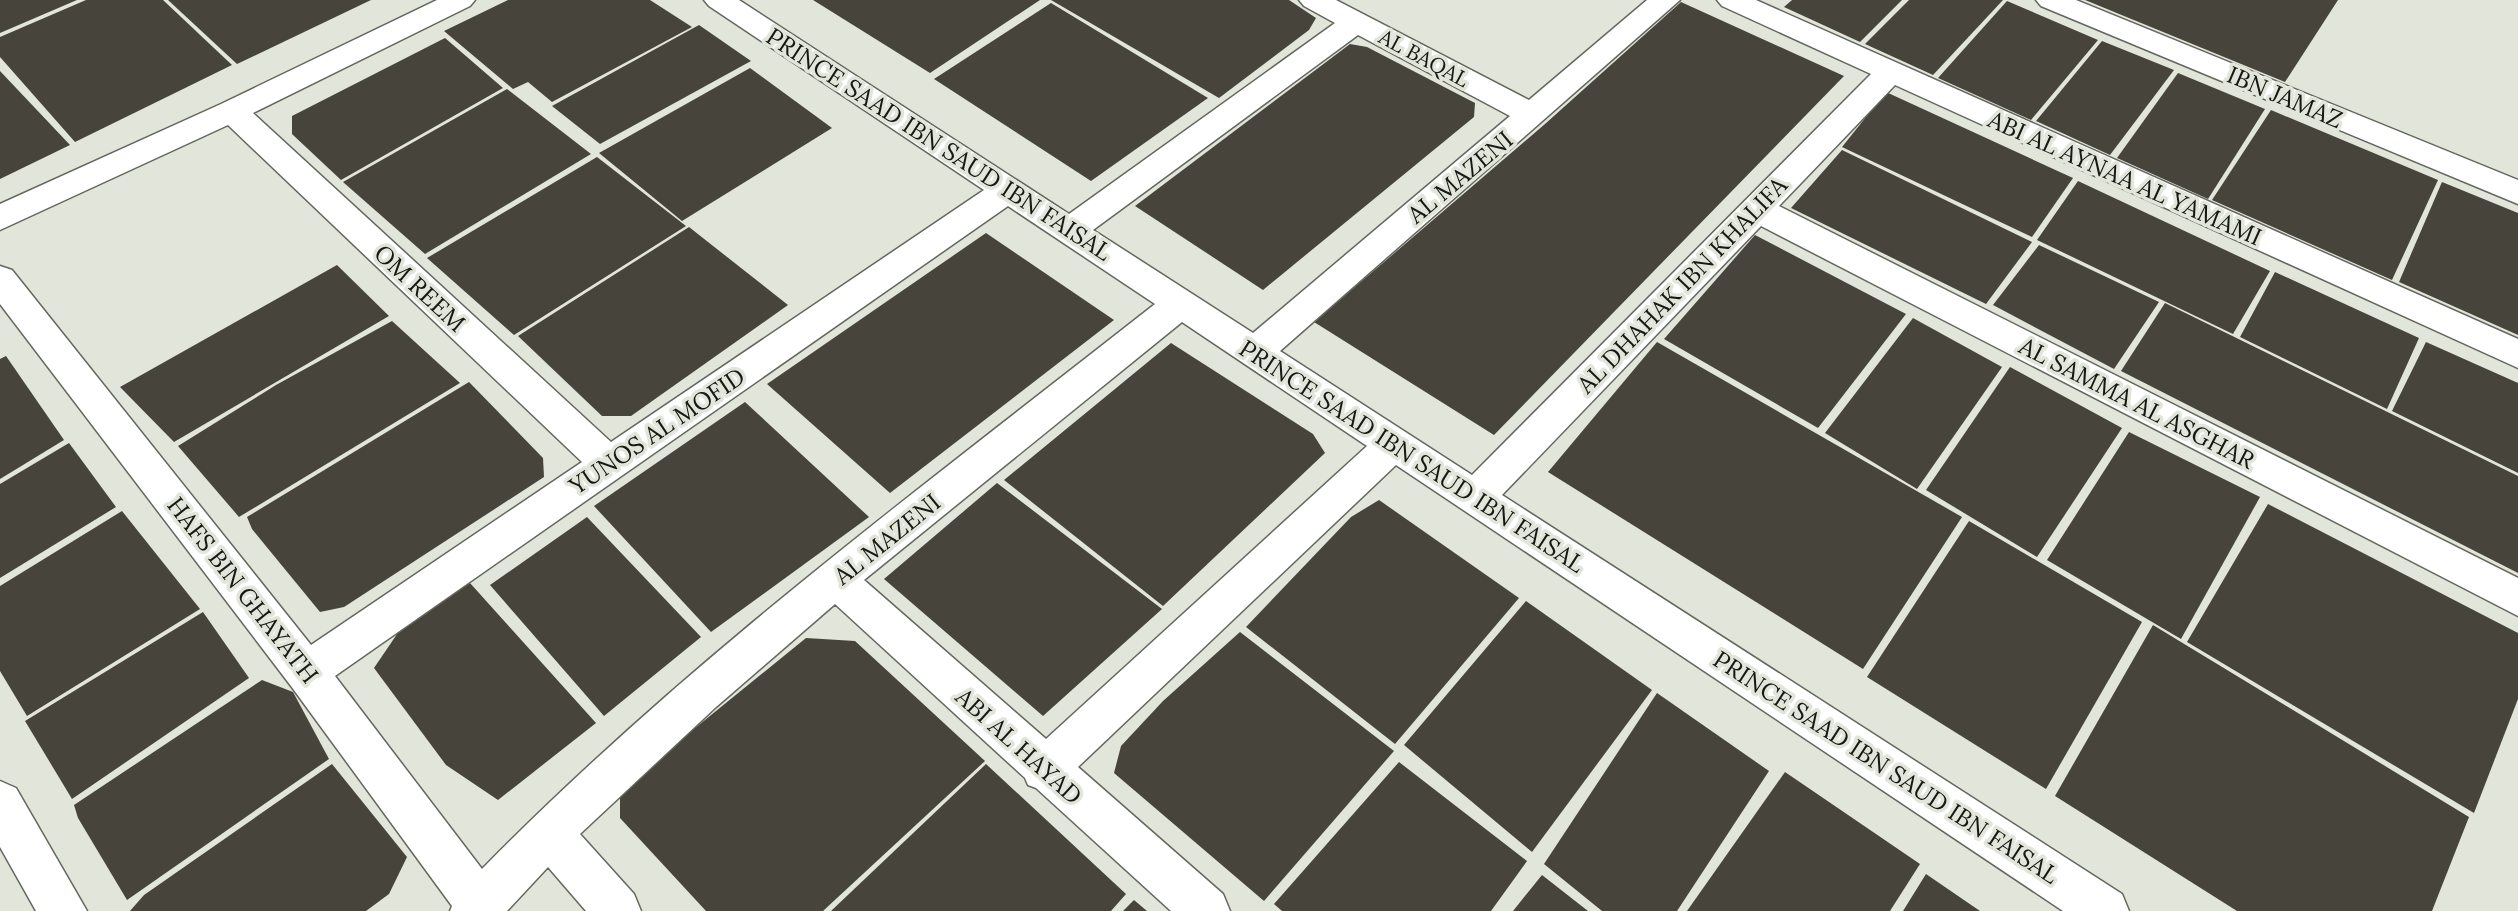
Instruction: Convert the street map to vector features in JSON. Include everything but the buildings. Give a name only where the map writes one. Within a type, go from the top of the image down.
[{"type":"street","points":[[0,218],[232,111],[460,0]]},
{"type":"street","name":"PRINCE SAAD IBN SAUD IBN FAISAL","points":[[719,0],[1071,229],[1392,446],[2105,911]]},
{"type":"street","name":"AL BAQAL","points":[[1314,0],[1534,115]]},
{"type":"street","name":"AL MAZENI","points":[[1254,353],[1665,0]]},
{"type":"street","name":"ABI AL AYNAA AL YAMAMI","points":[[1732,0],[2518,354]]},
{"type":"street","name":"IBN JAMAZ","points":[[2051,0],[2518,193]]},
{"type":"street","points":[[1071,229],[1356,22]]},
{"type":"street","name":"AL DHAHAK IBN KHALIFA","points":[[1474,498],[1890,73]]},
{"type":"street","name":"OM REEM","points":[[232,111],[609,464]]},
{"type":"street","name":"YUNOS AL MOFID","points":[[306,672],[1008,190]]},
{"type":"street","name":"AL SAMMA AL ASGHAR","points":[[1756,209],[2518,598]]},
{"type":"street","name":"HAFS BIN GHAYATH","points":[[0,279],[306,672],[477,908]]},
{"type":"street","name":"AL MAZENI","points":[[549,833],[600,783],[835,579],[1181,303]]},
{"type":"street","points":[[1044,770],[1392,446]]},
{"type":"street","name":"ABI AL HAYAD","points":[[835,579],[1044,770],[1206,911]]},
{"type":"street","points":[[0,803],[55,908]]},
{"type":"street","points":[[477,908],[549,833],[617,911]]}]
